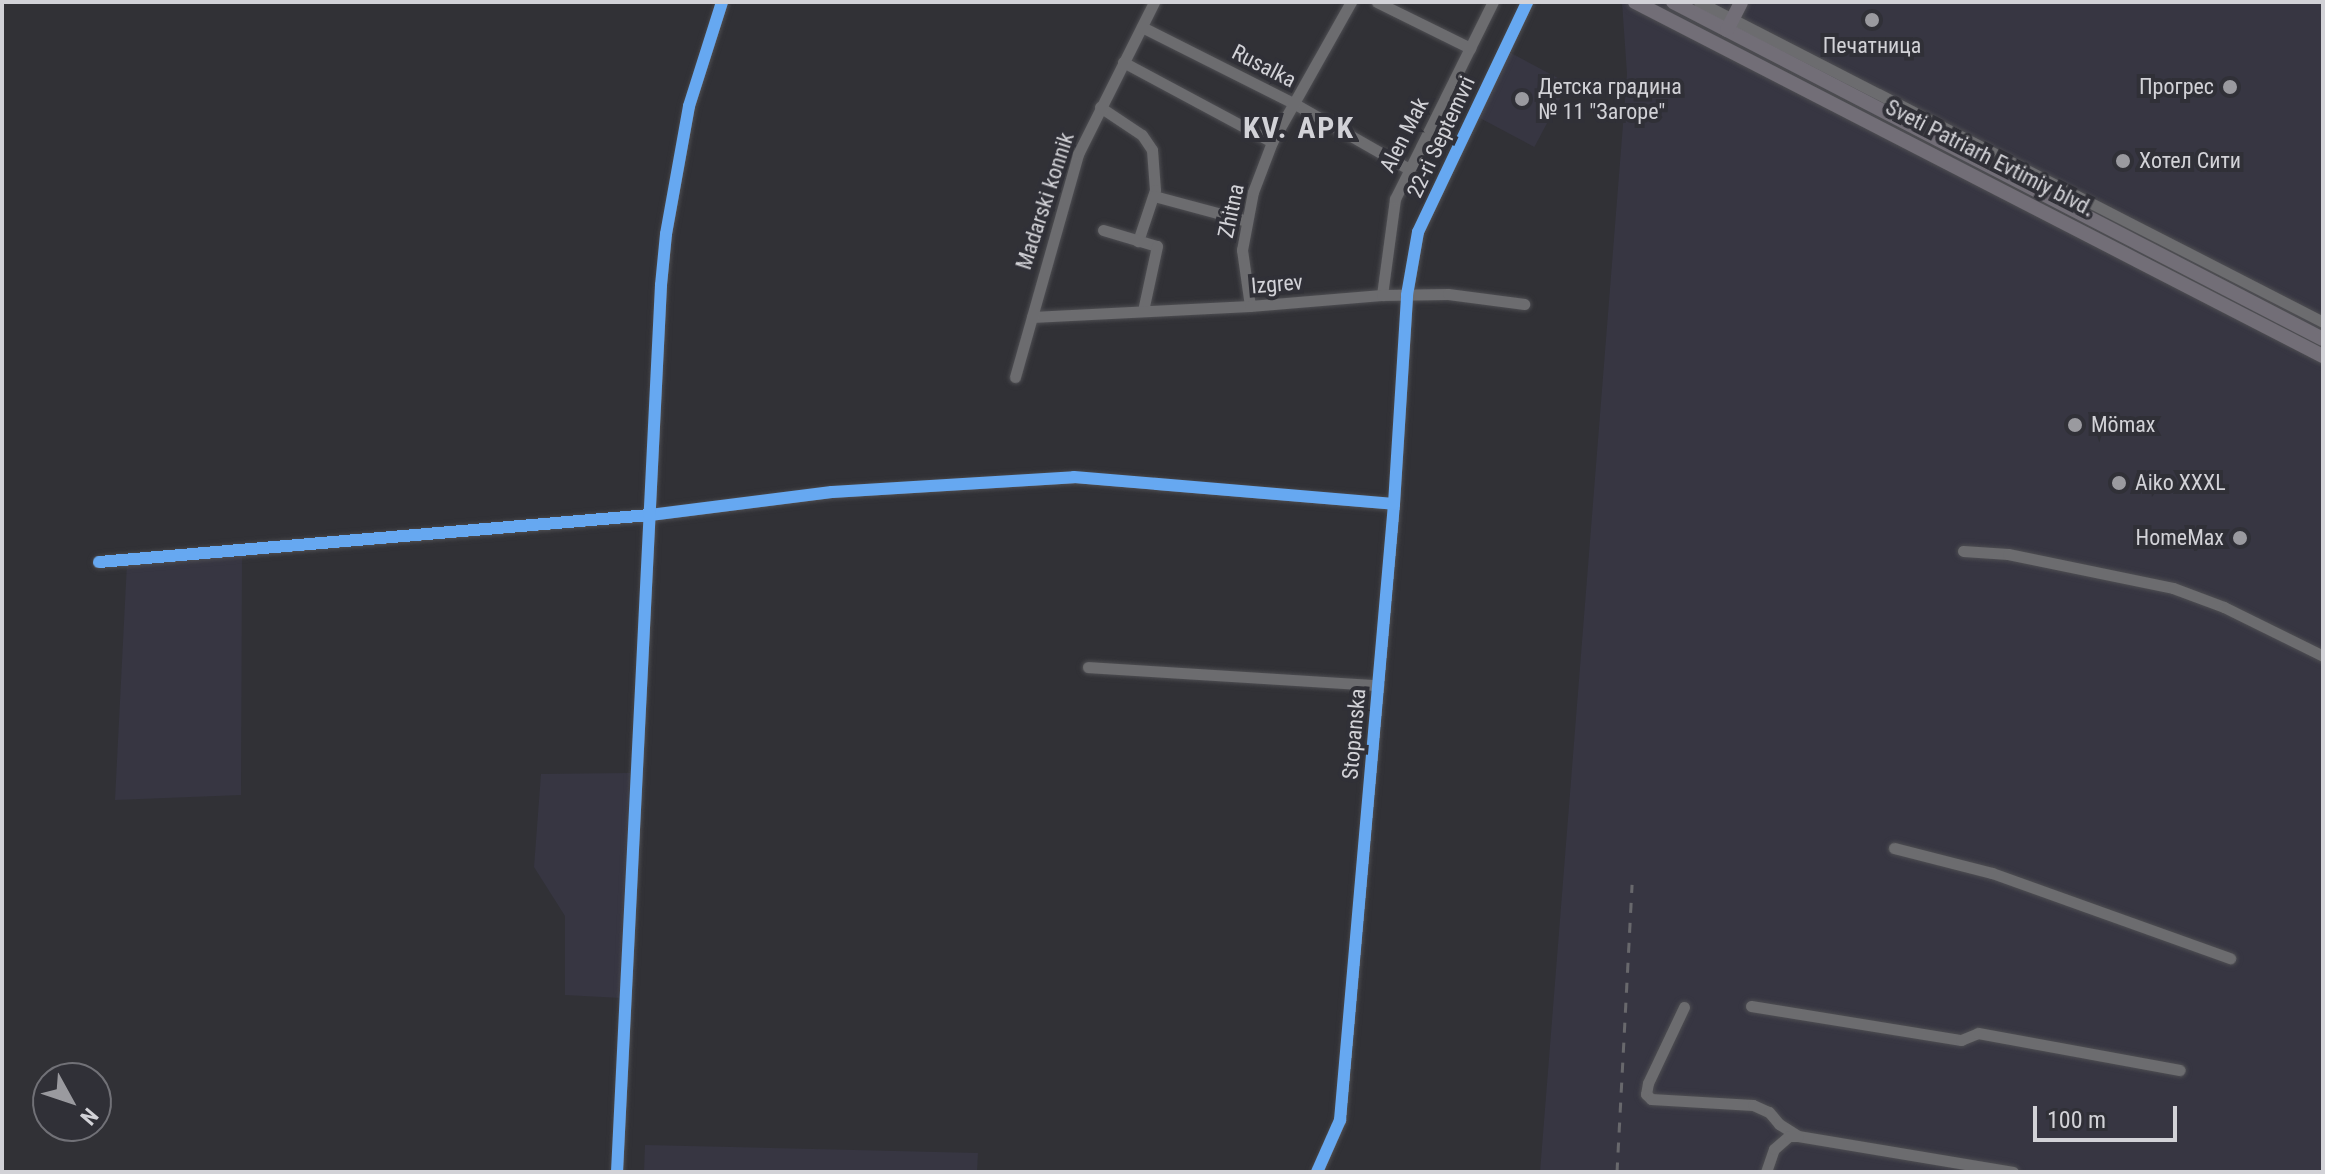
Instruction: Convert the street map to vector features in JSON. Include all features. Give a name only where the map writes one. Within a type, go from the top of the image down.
[{"type":"main road","name":"Sveti Patriarh Evtimiy blvd.","points":[[1635,2],[2323,356]]},
{"type":"main road","name":"Sveti Patriarh Evtimiy blvd.","points":[[1673,2],[1729,25],[2323,339]]},
{"type":"main road","points":[[1740,54],[1729,25],[1741,2]]},
{"type":"main road","points":[[1692,30],[1729,25]]},
{"type":"street","points":[[617,1172],[666,234],[689,106],[722,2]]},
{"type":"street","name":"Madarski konnik","points":[[1015,377],[1078,154],[1154,2]]},
{"type":"street","name":"Zhitna","points":[[1250,306],[1242,250],[1253,192],[1272,142],[1351,2]]},
{"type":"street","points":[[1377,2],[1470,48]]},
{"type":"street","name":"Alen Mak","points":[[1382,295],[1395,199],[1493,2]]},
{"type":"street","name":"22-ri Septemvri","points":[[1407,295],[1418,232],[1527,2]]},
{"type":"street","points":[[1699,2],[1729,25],[2323,322]]},
{"type":"street","name":"Rusalka","points":[[1142,27],[1295,104],[1409,169]]},
{"type":"street","points":[[1123,62],[1272,142]]},
{"type":"street","points":[[1100,107],[1142,135],[1152,150],[1156,164],[1154,196],[1138,241]]},
{"type":"street","points":[[1154,196],[1247,221]]},
{"type":"street","points":[[1103,230],[1157,246],[1143,311]]},
{"type":"street","name":"Izgrev","points":[[1032,317],[1250,306],[1382,295],[1448,294],[1524,304]]},
{"type":"street","name":"Stopanska","points":[[1317,1172],[1340,1120],[1394,504],[1407,295]]},
{"type":"street","points":[[99,562],[650,515],[832,492],[1074,477],[1394,504]]},
{"type":"street","points":[[1963,551],[2008,554],[2173,588],[2224,607],[2323,656]]},
{"type":"street","points":[[1088,667],[1378,685]]},
{"type":"street","points":[[1894,848],[1992,873],[2230,958]]},
{"type":"street","points":[[1751,1006],[1961,1040],[1978,1033],[2180,1070]]},
{"type":"street","points":[[1684,1007],[1648,1083],[1646,1094],[1658,1101],[1762,1108],[1798,1136]]},
{"type":"street","points":[[1766,1172],[1774,1149],[1789,1136],[2013,1172]]},
{"type":"shaded area","points":[[1622,2],[2323,2],[2323,1172],[1540,1172],[1627,74]]},
{"type":"shaded area","name":"Детска градина № 11 \"Загоре\"","points":[[1509,52],[1568,83],[1534,147],[1475,116]]},
{"type":"shaded area","points":[[242,553],[241,795],[115,800],[127,563]]},
{"type":"shaded area","points":[[630,773],[621,998],[565,995],[565,916],[534,867],[541,774]]},
{"type":"shaded area","points":[[645,1145],[978,1153],[977,1172],[644,1172]]},
{"type":"railway","points":[[1617,1172],[1632,884]]},
{"type":"cycle path","points":[[617,1172],[661,285],[666,234],[689,106],[722,2]]},
{"type":"cycle path","points":[[1317,1172],[1340,1120],[1394,504],[1407,295],[1418,232],[1527,2]]},
{"type":"cycle path","points":[[99,562],[650,515],[832,492],[1074,477],[1394,504]]},
{"type":"place","name":"Печатница","points":[[1872,20]]},
{"type":"place","name":"Прогрес","points":[[2230,87]]},
{"type":"place","name":"Детска градина № 11 \"Загоре\"","points":[[1522,99]]},
{"type":"place","name":"Хотел Сити","points":[[2123,161]]},
{"type":"place","name":"Mömax","points":[[2075,425]]},
{"type":"place","name":"Aiko XXXL","points":[[2119,483]]},
{"type":"place","name":"HomeMax","points":[[2240,538]]},
{"type":"district","name":"KV. APK","points":[[1299,128]]}]
